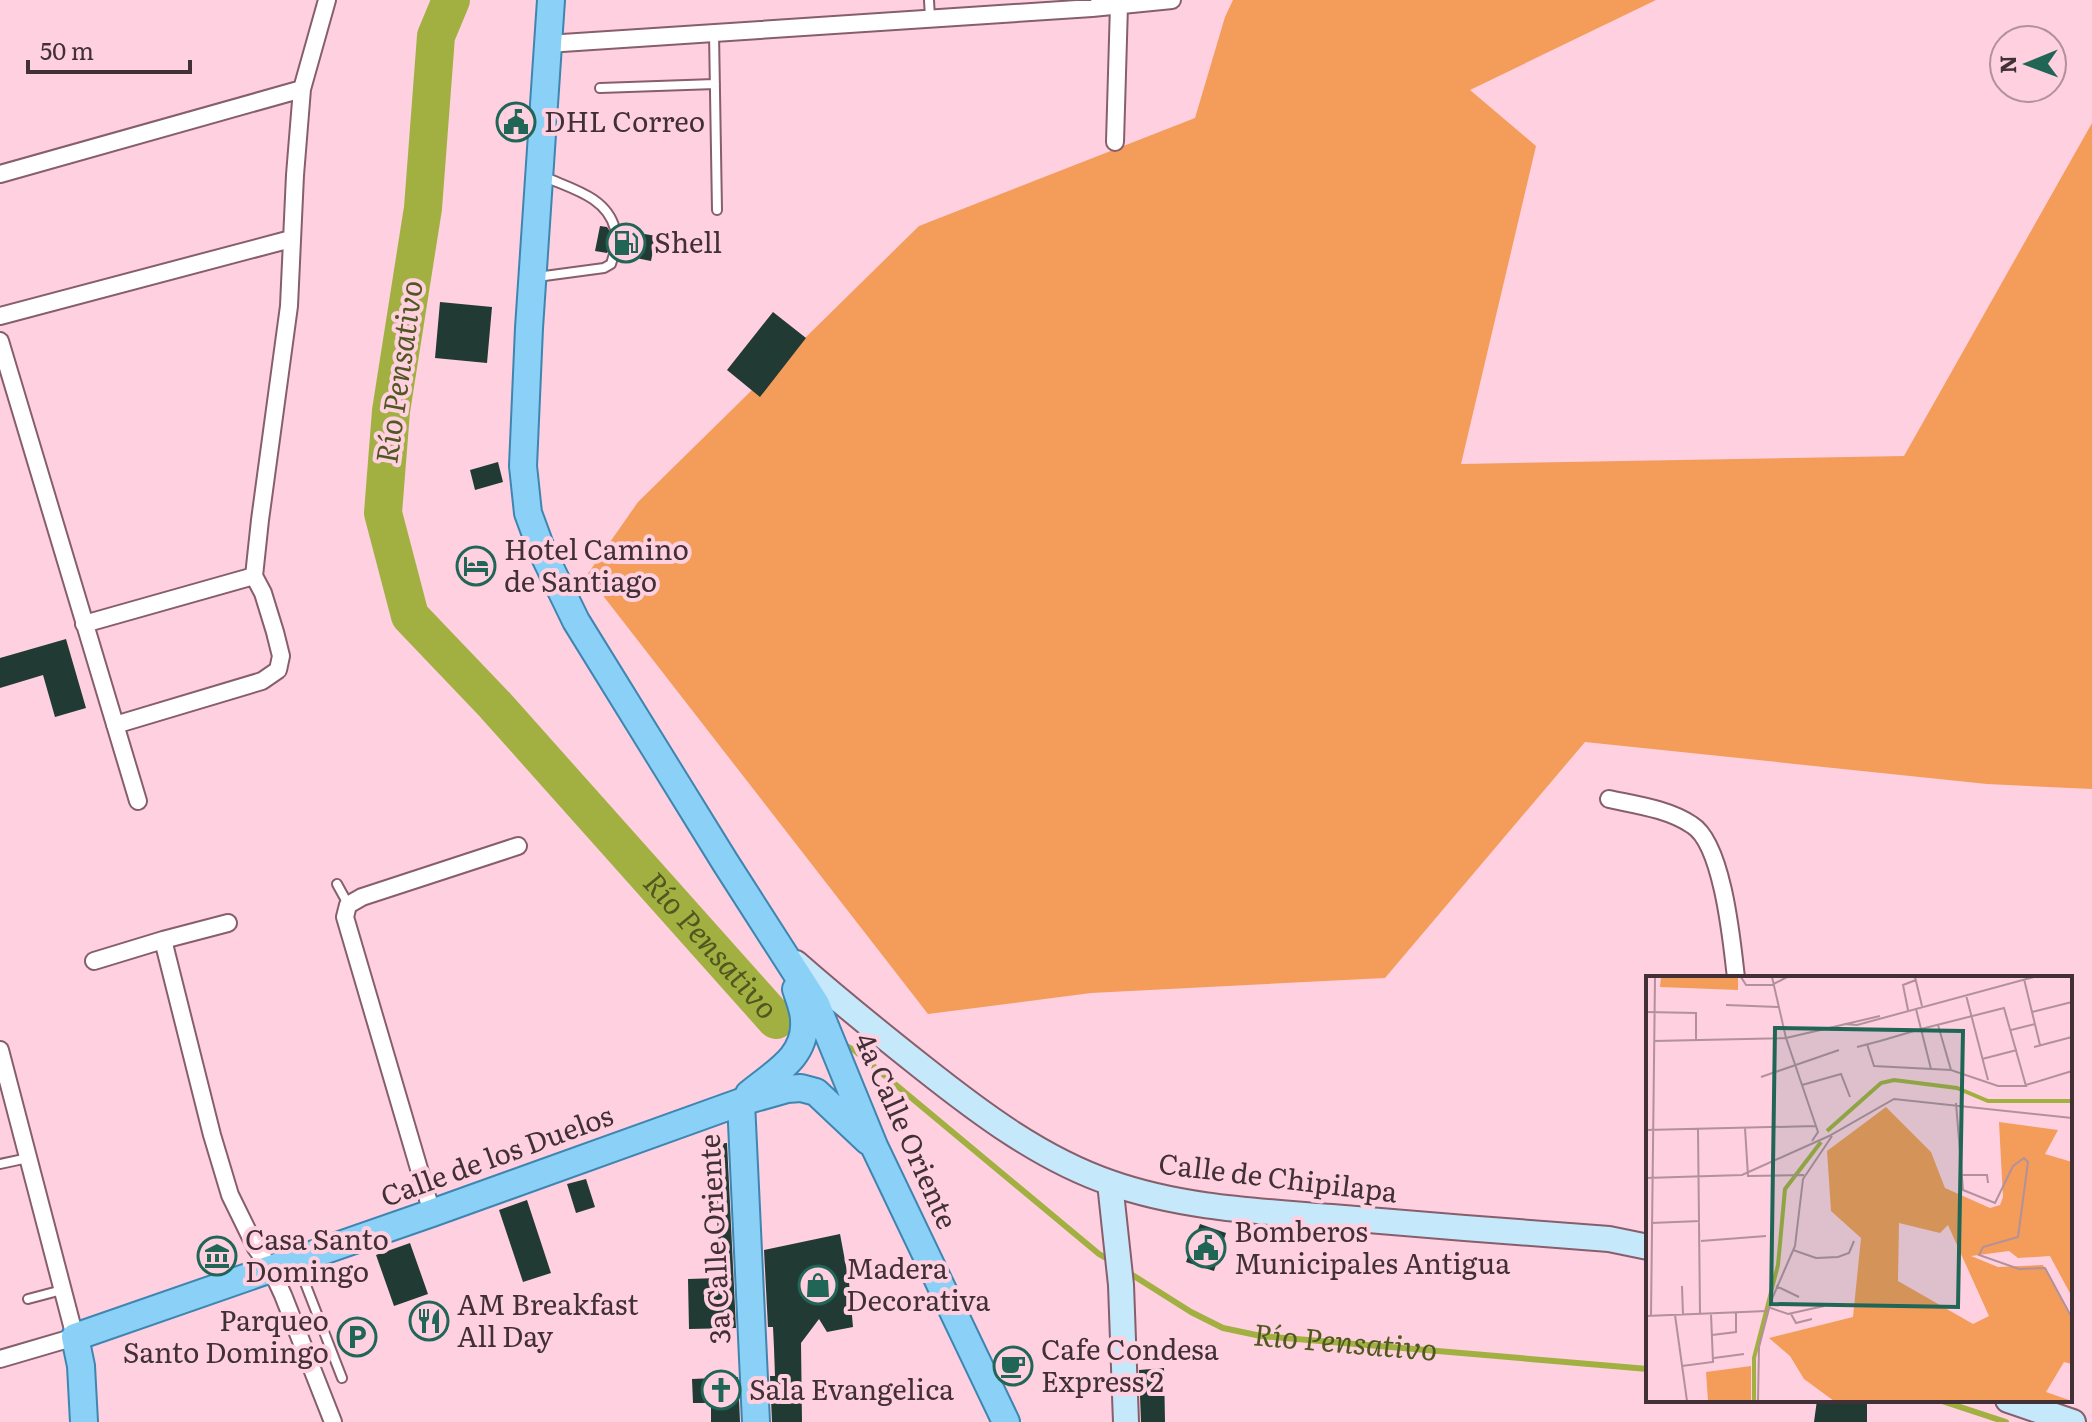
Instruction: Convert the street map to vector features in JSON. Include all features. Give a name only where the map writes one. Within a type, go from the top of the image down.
[{"type":"main road","points":[[551,0],[523,466],[528,513],[542,551],[576,621],[785,954],[818,1038]]},
{"type":"main road","name":"Calle de Chipilapa","points":[[785,954],[897,1048],[1015,1136],[1054,1158],[1110,1183],[1174,1200],[1243,1209],[1609,1239],[1646,1247]]},
{"type":"main road","name":"Calle de los Duelos","points":[[741,1102],[818,1038]]},
{"type":"main road","name":"4a Calle Oriente","points":[[818,1038],[874,1146],[1006,1422]]},
{"type":"main road","name":"Calle de los Duelos","points":[[75,1337],[741,1102],[787,1089],[801,1088],[816,1092],[874,1146]]},
{"type":"main road","name":"3a Calle Oriente","points":[[741,1102],[756,1422]]},
{"type":"main road","points":[[1110,1183],[1121,1285],[1126,1422]]},
{"type":"main road","points":[[75,1337],[81,1366],[84,1422]]},
{"type":"main road","points":[[2014,1402],[2073,1422]]},
{"type":"street","points":[[115,725],[262,681],[278,670],[281,656],[275,632],[263,593],[254,576],[289,306],[302,89],[327,0]]},
{"type":"street","points":[[547,44],[1172,0]]},
{"type":"street","points":[[1115,142],[1119,5]]},
{"type":"street","points":[[0,174],[302,89]]},
{"type":"street","points":[[0,316],[291,239]]},
{"type":"street","points":[[0,341],[138,801]]},
{"type":"street","points":[[84,624],[254,576]]},
{"type":"street","points":[[1609,799],[1661,810],[1702,833],[1710,846],[1729,919],[1736,976]]},
{"type":"street","points":[[432,1213],[345,917],[348,905],[362,897],[518,846]]},
{"type":"street","points":[[94,961],[228,923]]},
{"type":"street","points":[[163,940],[230,1195],[256,1248],[271,1269],[333,1422]]},
{"type":"street","points":[[0,1050],[75,1337]]},
{"type":"street","name":"Calle de los Duelos","points":[[0,1359],[75,1337]]},
{"type":"lane","points":[[929,0],[930,18]]},
{"type":"lane","points":[[714,33],[717,210]]},
{"type":"lane","points":[[600,88],[715,84]]},
{"type":"lane","points":[[539,174],[595,199],[608,211],[615,229]]},
{"type":"lane","points":[[533,278],[604,268],[611,264],[614,254]]},
{"type":"lane","points":[[337,884],[348,905]]},
{"type":"lane","points":[[0,1164],[28,1158]]},
{"type":"lane","points":[[296,1261],[342,1378]]},
{"type":"lane","points":[[28,1299],[63,1289]]},
{"type":"shaded area","points":[[1233,0],[1656,0],[1470,90],[1536,146],[1461,464],[1904,456],[2092,123],[2092,789],[1987,784],[1585,742],[1385,978],[1091,993],[928,1014],[587,575],[638,502],[919,226],[1195,118],[1225,17]]},
{"type":"building","name":"Shell","points":[[600,226],[607,227],[613,236],[622,230],[656,236],[651,261],[621,255],[615,247],[607,253],[595,251]]},
{"type":"building","points":[[440,302],[492,307],[487,363],[435,358]]},
{"type":"building","points":[[773,312],[806,338],[760,397],[727,370]]},
{"type":"building","points":[[498,462],[503,482],[475,490],[470,470]]},
{"type":"building","points":[[66,639],[86,708],[55,717],[43,675],[0,688],[0,658]]},
{"type":"building","points":[[727,1143],[736,1328],[689,1329],[688,1279],[719,1278],[715,1144]]},
{"type":"building","points":[[586,1179],[595,1207],[576,1213],[567,1184]]},
{"type":"building","points":[[527,1200],[551,1273],[523,1282],[499,1210]]},
{"type":"building","name":"Bomberos Municipales Antigua","points":[[1200,1224],[1226,1233],[1214,1271],[1186,1262]]},
{"type":"building","points":[[840,1234],[853,1327],[827,1332],[819,1319],[801,1343],[802,1422],[772,1422],[770,1376],[775,1376],[774,1348],[773,1327],[768,1327],[764,1250]]},
{"type":"building","points":[[410,1243],[428,1294],[394,1306],[376,1255]]},
{"type":"building","points":[[1164,1368],[1165,1422],[1141,1422],[1139,1370]]},
{"type":"building","name":"Sala Evangelica","points":[[738,1377],[740,1422],[711,1422],[711,1403],[693,1403],[692,1379]]},
{"type":"building","points":[[1817,1402],[1867,1402],[1867,1422],[1814,1422]]},
{"type":"waterway","name":"Río Pensativo","points":[[451,0],[436,36],[423,208],[391,411],[383,513],[410,616],[495,705],[776,1020]]},
{"type":"waterway","name":"Río Pensativo","points":[[776,1020],[797,1029]]},
{"type":"waterway","name":"Río Pensativo","points":[[842,1044],[854,1050],[1099,1254],[1113,1262]]},
{"type":"waterway","name":"Río Pensativo","points":[[1126,1271],[1191,1312],[1223,1328],[1261,1336],[1646,1369]]},
{"type":"waterway","name":"Río Pensativo","points":[[1945,1402],[2006,1422]]},
{"type":"place","name":"DHL Correo","points":[[516,122]]},
{"type":"place","name":"Shell","points":[[626,243]]},
{"type":"place","name":"Hotel Camino de Santiago","points":[[476,566]]},
{"type":"place","name":"Bomberos Municipales Antigua","points":[[1206,1248]]},
{"type":"place","name":"Casa Santo Domingo","points":[[217,1256]]},
{"type":"place","name":"Madera Decorativa","points":[[818,1285]]},
{"type":"place","name":"AM Breakfast All Day","points":[[429,1321]]},
{"type":"place","name":"Parqueo Santo Domingo","points":[[357,1337]]},
{"type":"place","name":"Cafe Condesa Express 2","points":[[1013,1366]]},
{"type":"place","name":"Sala Evangelica","points":[[721,1390]]}]
